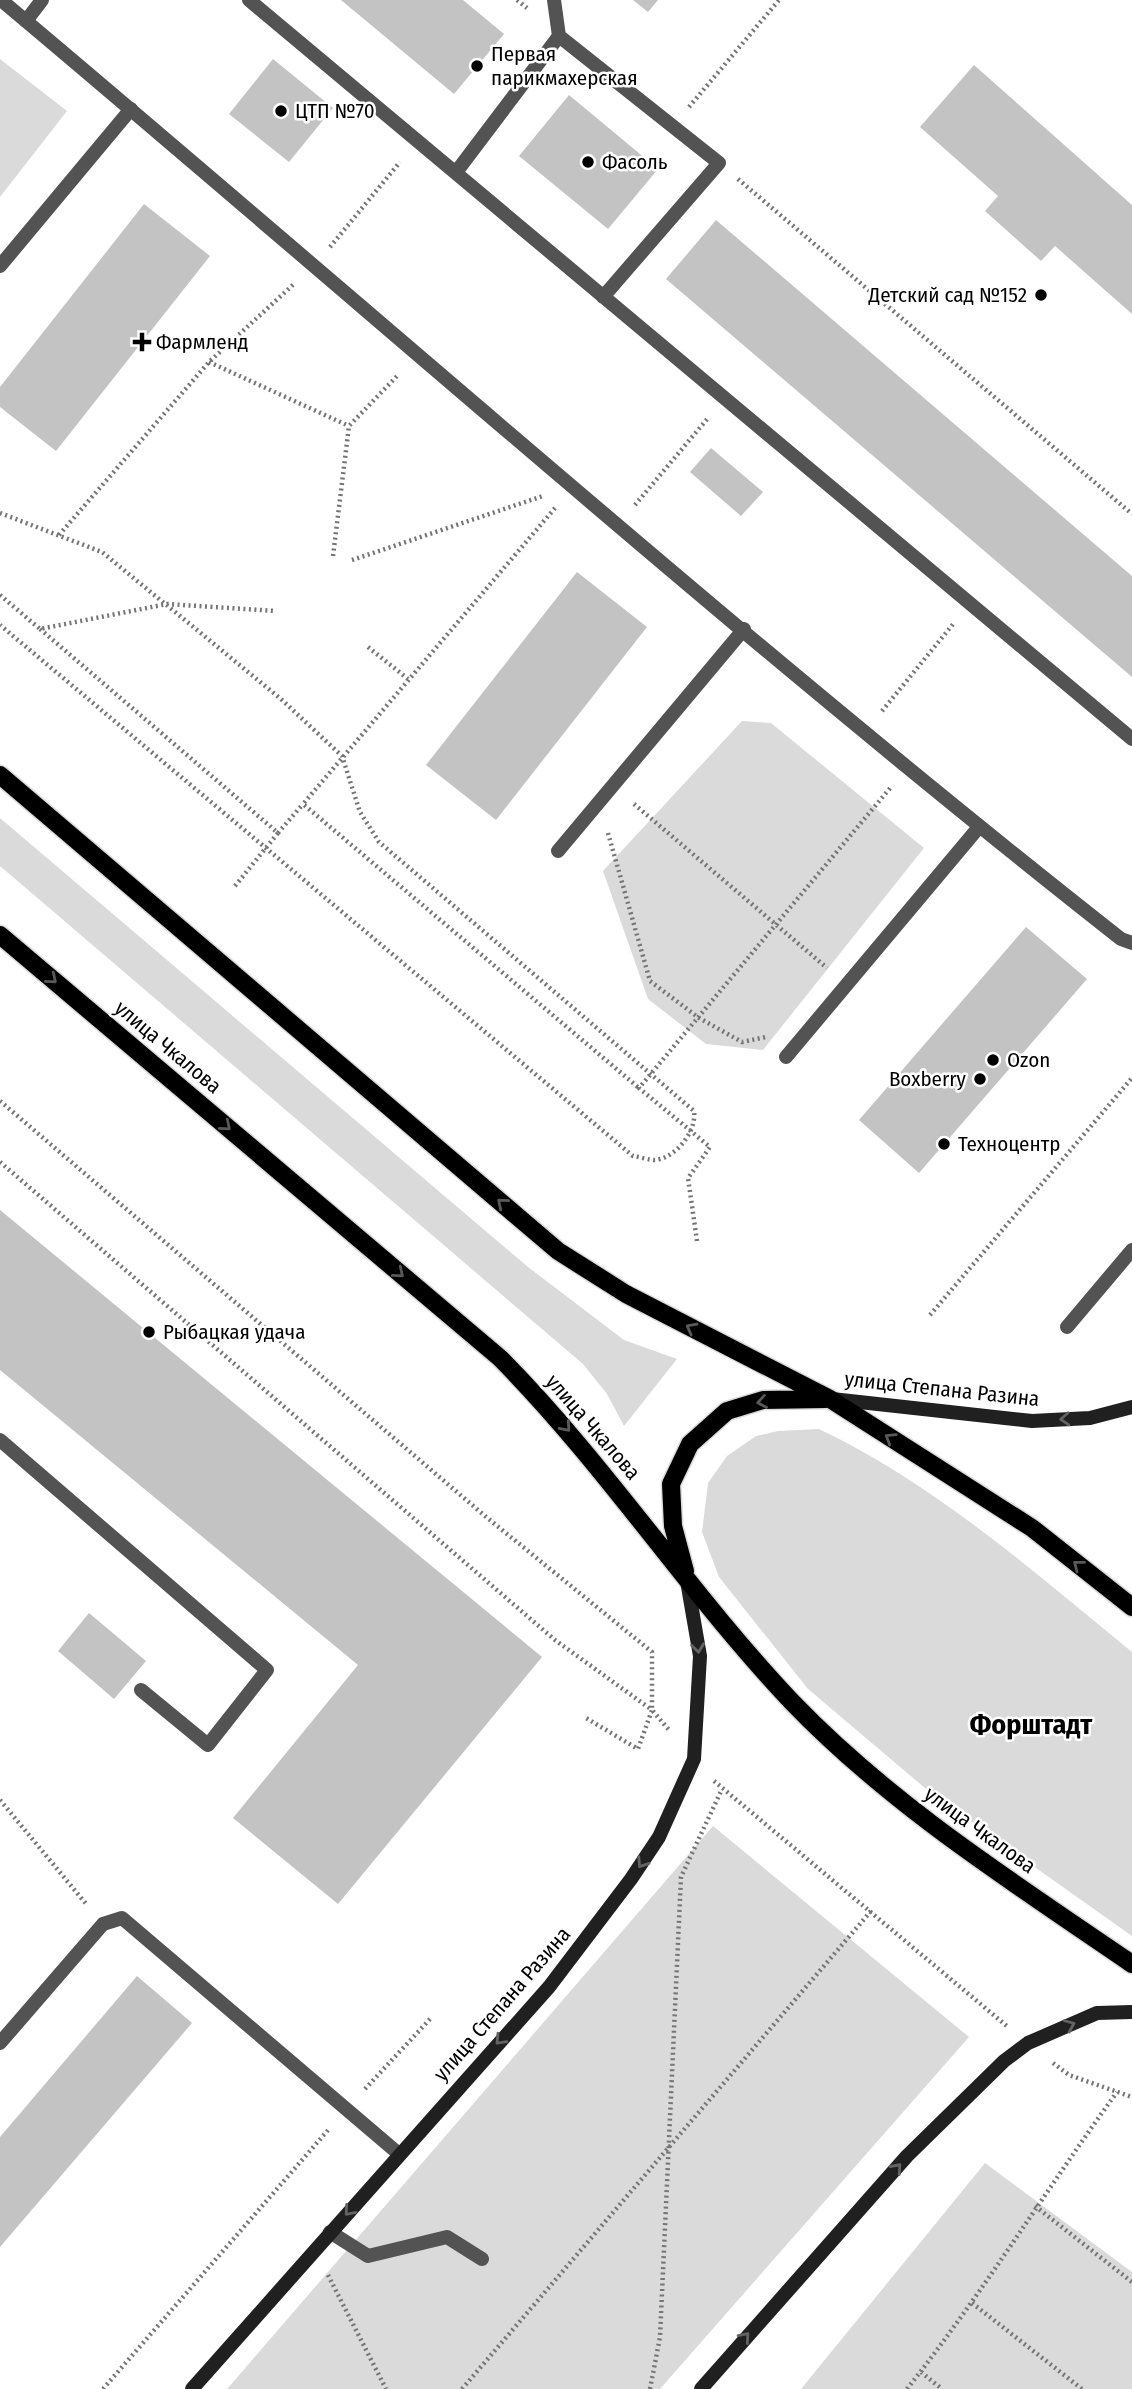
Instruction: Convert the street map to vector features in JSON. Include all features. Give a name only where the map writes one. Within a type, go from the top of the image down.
[{"type":"main road","points":[[0,775],[558,1251],[626,1294],[830,1399],[1032,1528],[1132,1607]]},
{"type":"main road","name":"улица Чкалова","points":[[0,935],[500,1358],[547,1405],[603,1471],[687,1581],[792,1702],[874,1780],[972,1855],[1132,1964]]},
{"type":"main road","points":[[687,1581],[673,1526],[671,1484],[690,1444],[727,1410],[763,1400],[830,1399]]},
{"type":"main road","name":"улица Степана Разина","points":[[830,1399],[1032,1421],[1090,1418],[1132,1406]]},
{"type":"main road","name":"улица Степана Разина","points":[[192,2389],[549,1987],[631,1879],[659,1836],[694,1759],[700,1656],[687,1581]]},
{"type":"main road","points":[[701,2389],[907,2156],[1003,2061],[1028,2043],[1097,2013],[1132,2012]]},
{"type":"street","points":[[1,0],[316,264],[906,769],[1122,939],[1132,943]]},
{"type":"street","points":[[26,21],[42,0]]},
{"type":"street","points":[[249,0],[457,171],[603,297],[1132,739]]},
{"type":"street","points":[[554,0],[559,36],[719,163],[603,297]]},
{"type":"street","points":[[457,171],[559,36]]},
{"type":"street","points":[[0,266],[131,110]]},
{"type":"street","points":[[558,850],[744,629]]},
{"type":"street","points":[[786,1057],[979,827]]},
{"type":"street","points":[[1067,1327],[1132,1250]]},
{"type":"street","points":[[0,1440],[267,1670],[208,1745],[141,1690]]},
{"type":"street","points":[[0,2043],[103,1924],[122,1918],[399,2154]]},
{"type":"street","points":[[330,2232],[368,2256],[447,2237],[482,2259]]},
{"type":"path","points":[[672,126],[779,0]]},
{"type":"path","points":[[59,536],[209,362],[316,264],[418,141]]},
{"type":"path","points":[[719,163],[1132,514]]},
{"type":"path","points":[[333,556],[349,426],[419,353]]},
{"type":"path","points":[[209,362],[349,426]]},
{"type":"path","points":[[619,525],[725,399]]},
{"type":"path","points":[[352,560],[574,486]]},
{"type":"path","points":[[235,886],[342,756],[574,486]]},
{"type":"path","points":[[0,513],[102,552],[281,699],[342,756],[360,812],[379,842],[694,1111],[695,1121],[691,1131],[666,1157],[654,1160],[633,1156],[0,625]]},
{"type":"path","points":[[0,595],[278,833]]},
{"type":"path","points":[[40,629],[167,604],[275,611]]},
{"type":"path","points":[[863,733],[970,604]]},
{"type":"path","points":[[368,647],[408,680]]},
{"type":"path","points":[[639,1088],[906,769]]},
{"type":"path","points":[[613,786],[846,985]]},
{"type":"path","points":[[599,802],[650,981],[699,1018],[742,1042],[812,1026]]},
{"type":"path","points":[[303,804],[710,1147],[688,1178],[697,1241]]},
{"type":"path","points":[[930,1315],[1132,1077]]},
{"type":"path","points":[[0,1101],[474,1507],[652,1652],[652,1710],[638,1749],[586,1718]]},
{"type":"path","points":[[0,1162],[555,1640],[652,1710],[722,1789],[1028,2043],[1069,2075],[1132,2097]]},
{"type":"path","points":[[650,2389],[660,2337],[681,1877],[722,1789]]},
{"type":"path","points":[[0,1800],[103,1924]]},
{"type":"path","points":[[462,2389],[872,1911]]},
{"type":"path","points":[[103,2389],[347,2108],[431,2018]]},
{"type":"path","points":[[907,2389],[972,2303],[1035,2206],[1117,2092]]},
{"type":"path","points":[[1035,2206],[1132,2282]]},
{"type":"path","points":[[315,2249],[386,2389]]},
{"type":"path","points":[[972,2303],[1082,2389]]},
{"type":"path","points":[[920,2372],[942,2389]]},
{"type":"shaded area","points":[[0,59],[67,111],[0,197]]},
{"type":"shaded area","points":[[742,721],[771,723],[924,848],[763,1050],[706,1044],[648,999],[603,871]]},
{"type":"shaded area","points":[[0,818],[528,1267],[624,1340],[677,1359],[624,1426],[607,1394],[583,1364],[0,866]]},
{"type":"shaded area","points":[[819,1429],[862,1451],[943,1503],[982,1531],[1132,1652],[1132,1936],[932,1794],[808,1689],[719,1577],[702,1532],[708,1483],[727,1456],[756,1436],[778,1431]]},
{"type":"shaded area","points":[[713,1826],[969,2037],[660,2389],[227,2389]]},
{"type":"shaded area","points":[[985,2163],[1132,2272],[1132,2389],[801,2389]]},
{"type":"building","points":[[341,0],[463,0],[504,34],[454,94]]},
{"type":"building","points":[[633,0],[658,0],[648,12]]},
{"type":"building","name":"ЦТП №70","points":[[273,59],[333,108],[289,162],[229,114]]},
{"type":"building","points":[[974,65],[1132,205],[1132,314],[1055,246],[1041,261],[985,211],[998,196],[920,127]]},
{"type":"building","name":"Фасоль","points":[[569,95],[658,169],[608,229],[519,156]]},
{"type":"building","points":[[144,204],[210,256],[56,451],[0,407],[0,387]]},
{"type":"building","points":[[716,220],[1132,576],[1132,677],[666,279]]},
{"type":"building","points":[[711,448],[763,492],[741,516],[690,472]]},
{"type":"building","points":[[577,572],[647,627],[496,820],[426,765]]},
{"type":"building","points":[[1026,927],[1087,979],[919,1173],[859,1120]]},
{"type":"building","points":[[0,1210],[542,1657],[338,1904],[233,1818],[358,1665],[0,1370]]},
{"type":"building","points":[[89,1613],[146,1661],[114,1699],[58,1651]]},
{"type":"building","points":[[137,1976],[192,2023],[0,2247],[0,2137]]},
{"type":"place","name":"Первая парикмахерская","points":[[477,66]]},
{"type":"place","name":"ЦТП №70","points":[[281,111]]},
{"type":"place","name":"Фасоль","points":[[588,162]]},
{"type":"place","name":"Детский сад №152","points":[[1041,295]]},
{"type":"place","name":"Фармленд","points":[[142,342]]},
{"type":"place","name":"Ozon","points":[[993,1060]]},
{"type":"place","name":"Boxberry","points":[[980,1079]]},
{"type":"place","name":"Техноцентр","points":[[944,1144]]},
{"type":"place","name":"Рыбацкая удача","points":[[149,1332]]},
{"type":"district","name":"Форштадт","points":[[1031,1724]]}]
